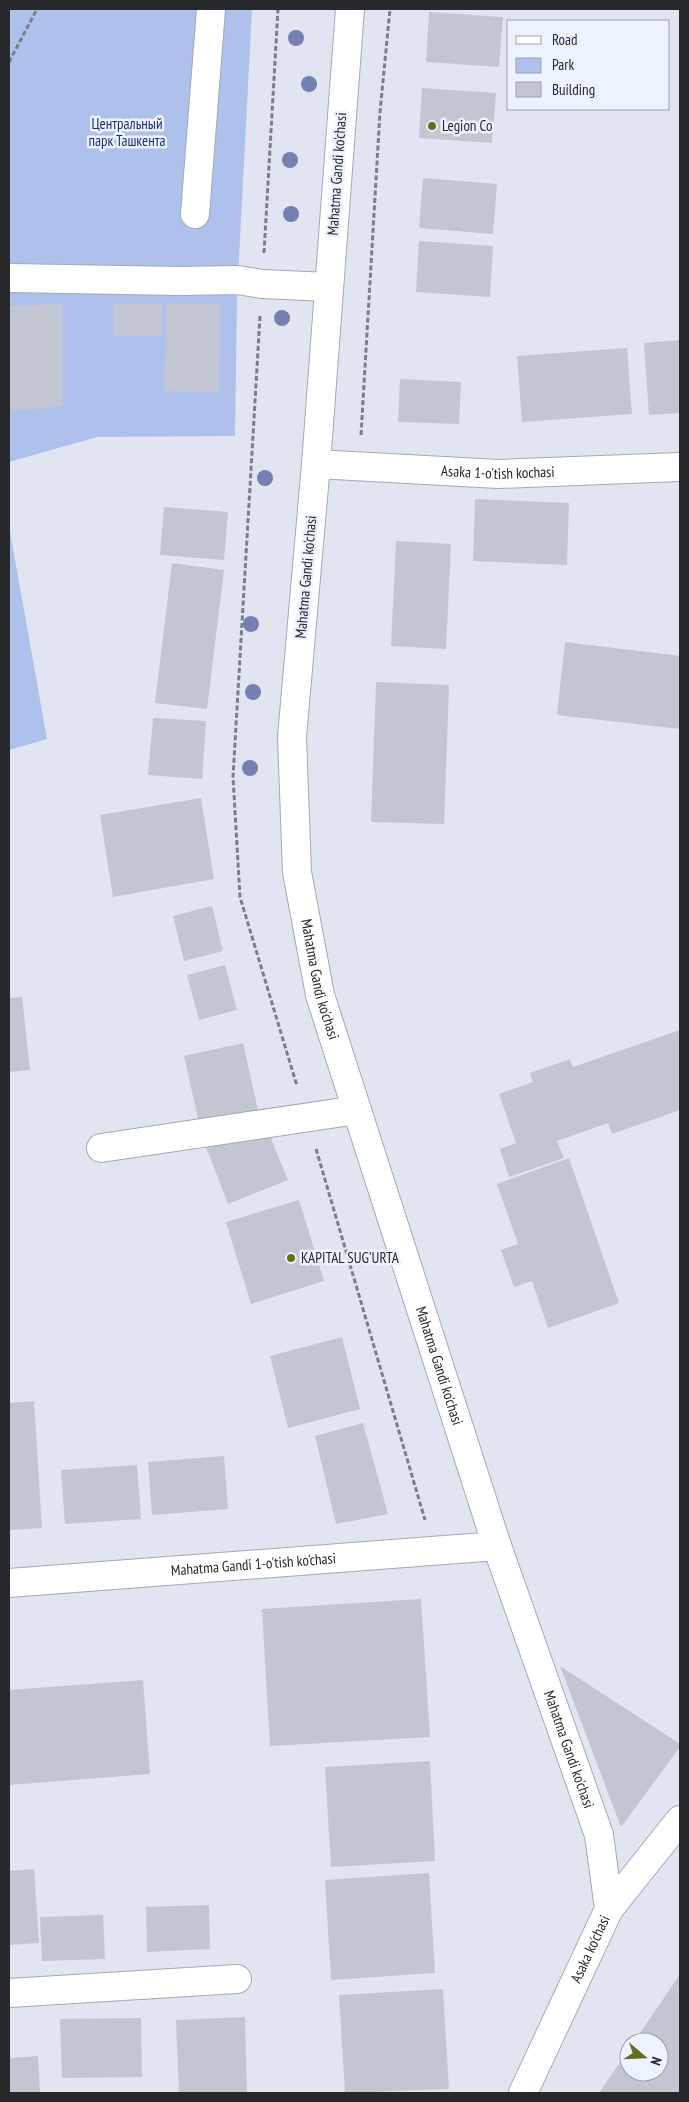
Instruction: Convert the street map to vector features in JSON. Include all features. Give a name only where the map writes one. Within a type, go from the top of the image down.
[{"type":"street","points":[[195,214],[211,9]]},
{"type":"street","name":"Mahatma Gandi ko'chasi","points":[[350,9],[316,464],[292,736],[297,872],[320,995],[498,1546],[599,1835],[609,1909]]},
{"type":"street","points":[[9,278],[179,281],[238,280],[262,284],[329,287]]},
{"type":"street","name":"Asaka 1-o'tish kochasi","points":[[316,464],[498,474],[680,466]]},
{"type":"street","points":[[101,1148],[356,1110]]},
{"type":"street","name":"Mahatma Gandi 1-o'tish ko'chasi","points":[[9,1583],[498,1546]]},
{"type":"street","name":"Asaka ko'chasi","points":[[523,2093],[609,1909],[680,1820]]},
{"type":"street","points":[[9,1992],[238,1979]]},
{"type":"path","points":[[9,62],[37,9]]},
{"type":"path","points":[[359,466],[380,112],[390,9]]},
{"type":"green space","name":"Центральный парк Ташкента","points":[[9,9],[252,9],[237,297],[235,436],[97,437],[9,462]]},
{"type":"green space","points":[[9,526],[47,739],[9,750]]},
{"type":"building","points":[[429,12],[503,17],[499,67],[426,62]]},
{"type":"building","points":[[422,88],[496,93],[492,143],[419,138]]},
{"type":"building","points":[[423,178],[497,184],[493,234],[419,228]]},
{"type":"building","points":[[419,241],[493,246],[490,297],[416,292]]},
{"type":"building","points":[[167,303],[220,304],[219,392],[164,391]]},
{"type":"building","points":[[63,304],[63,406],[9,412],[9,306]]},
{"type":"building","points":[[114,304],[162,304],[162,336],[114,336]]},
{"type":"building","points":[[680,340],[680,413],[649,415],[644,343]]},
{"type":"building","points":[[627,348],[632,414],[522,422],[517,356]]},
{"type":"building","points":[[400,379],[461,382],[459,424],[398,422]]},
{"type":"building","points":[[475,499],[569,503],[567,565],[473,561]]},
{"type":"building","points":[[164,507],[228,512],[224,560],[160,555]]},
{"type":"building","points":[[396,541],[451,544],[446,649],[391,646]]},
{"type":"building","points":[[172,563],[224,570],[207,709],[155,703]]},
{"type":"building","points":[[565,642],[680,656],[680,729],[557,715]]},
{"type":"building","points":[[376,682],[449,685],[444,824],[371,822]]},
{"type":"building","points":[[153,718],[206,721],[202,779],[148,775]]},
{"type":"building","points":[[201,798],[214,879],[113,897],[100,815]]},
{"type":"building","points":[[212,906],[223,951],[184,961],[173,916]]},
{"type":"building","points":[[225,965],[237,1010],[199,1020],[187,975]]},
{"type":"building","points":[[22,997],[30,1070],[9,1072],[9,998]]},
{"type":"building","points":[[680,1030],[680,1110],[612,1134],[608,1123],[557,1141],[564,1158],[509,1177],[500,1149],[516,1143],[499,1094],[533,1082],[530,1073],[570,1059],[573,1067]]},
{"type":"building","points":[[243,1043],[258,1110],[199,1123],[184,1056]]},
{"type":"building","points":[[265,1124],[288,1180],[228,1204],[204,1142]]},
{"type":"building","points":[[569,1158],[619,1303],[548,1328],[532,1281],[514,1287],[501,1250],[518,1244],[497,1184]]},
{"type":"building","points":[[299,1200],[324,1281],[251,1304],[226,1222]]},
{"type":"building","points":[[342,1337],[360,1409],[288,1428],[270,1356]]},
{"type":"building","points":[[34,1401],[42,1528],[9,1530],[9,1403]]},
{"type":"building","points":[[363,1423],[388,1514],[336,1524],[315,1436]]},
{"type":"building","points":[[224,1456],[228,1509],[152,1515],[148,1462]]},
{"type":"building","points":[[137,1465],[141,1519],[65,1524],[61,1470]]},
{"type":"building","points":[[421,1599],[430,1737],[270,1746],[262,1609]]},
{"type":"building","points":[[560,1666],[680,1744],[680,1747],[621,1827]]},
{"type":"building","points":[[143,1680],[150,1774],[9,1785],[9,1690]]},
{"type":"building","points":[[430,1761],[435,1861],[331,1867],[325,1767]]},
{"type":"building","points":[[34,1869],[39,1943],[9,1945],[9,1871]]},
{"type":"building","points":[[429,1873],[435,1973],[331,1980],[325,1880]]},
{"type":"building","points":[[209,1905],[210,1949],[147,1952],[146,1907]]},
{"type":"building","points":[[103,1915],[105,1959],[42,1961],[40,1917]]},
{"type":"building","points":[[680,1974],[680,2093],[599,2093],[619,2064],[619,2082],[669,2082],[669,2032],[641,2032]]},
{"type":"building","points":[[443,1989],[449,2089],[345,2093],[339,1995]]},
{"type":"building","points":[[245,2017],[247,2093],[179,2093],[176,2020]]},
{"type":"building","points":[[141,2018],[142,2077],[62,2078],[60,2019]]},
{"type":"building","points":[[38,2056],[40,2093],[9,2093],[9,2058]]},
{"type":"place","name":"Legion Co","points":[[432,126]]},
{"type":"place","name":"KAPITAL SUG'URTA","points":[[291,1258]]}]
